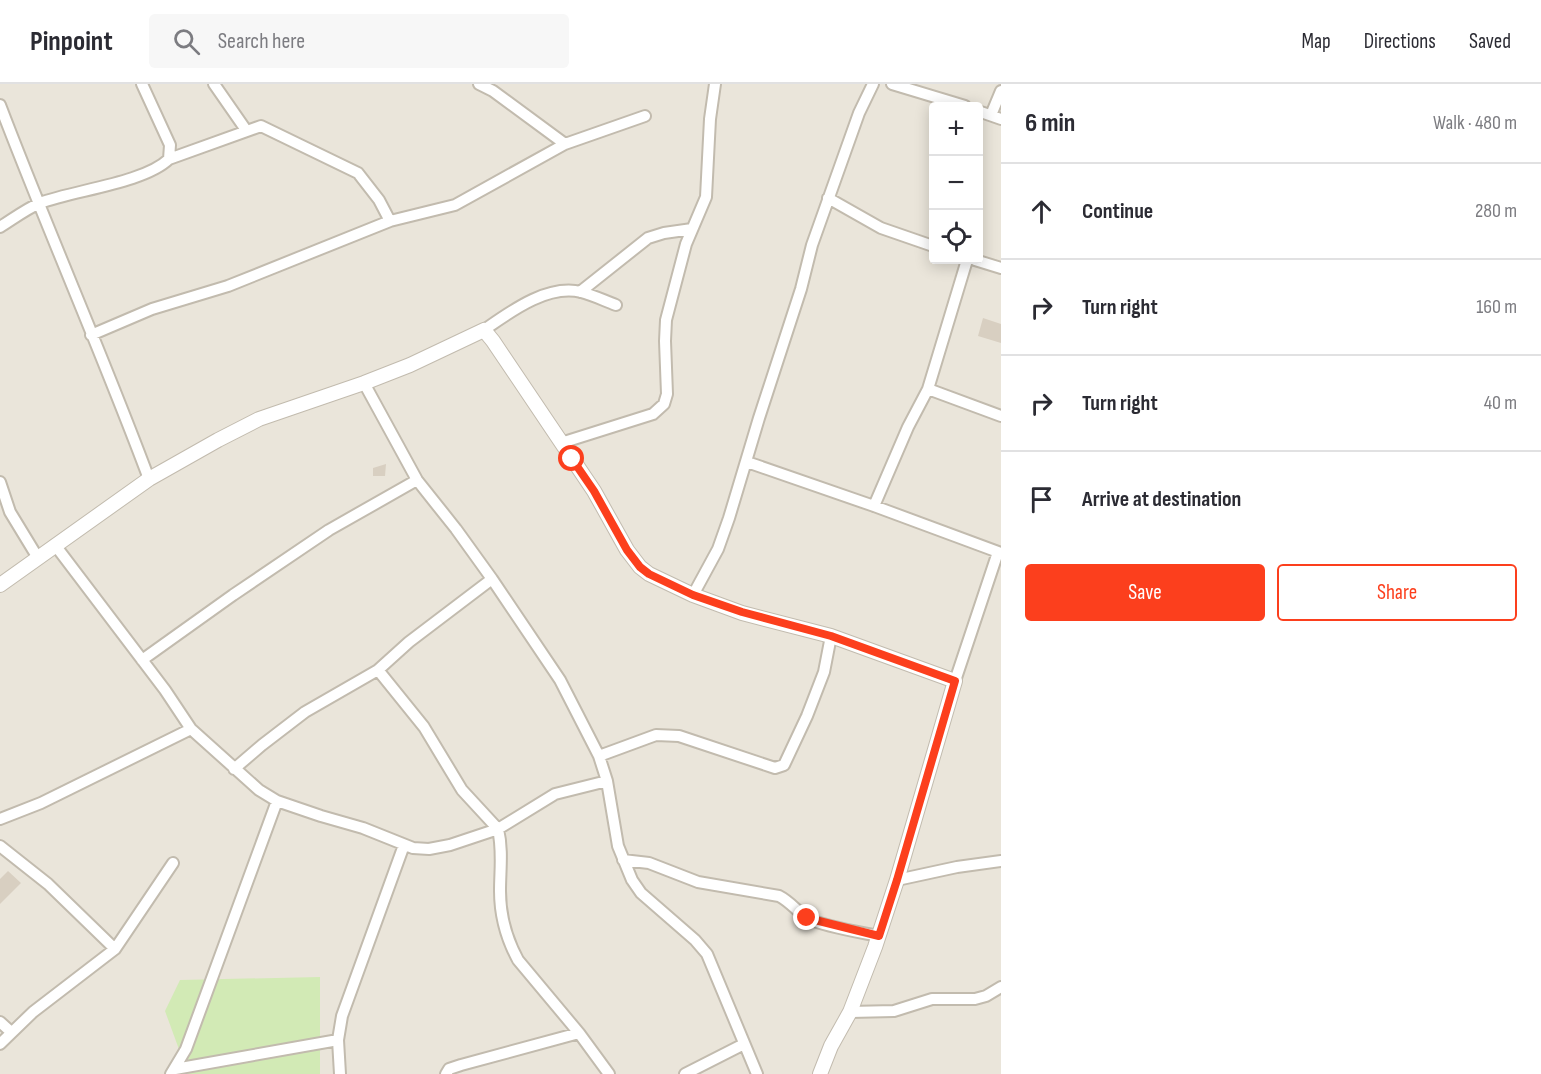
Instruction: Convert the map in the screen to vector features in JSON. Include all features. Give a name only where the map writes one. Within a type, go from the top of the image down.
[{"type":"street","points":[[142,84],[170,146],[169,159]]},
{"type":"street","points":[[214,84],[246,130]]},
{"type":"street","points":[[479,84],[494,87],[565,144]]},
{"type":"street","points":[[561,443],[653,414],[663,404],[668,383],[666,320],[686,244],[706,197],[710,119],[715,84]]},
{"type":"street","points":[[693,595],[718,549],[828,198],[859,113],[873,84]]},
{"type":"street","points":[[892,84],[952,102]]},
{"type":"street","points":[[996,117],[1001,91]]},
{"type":"street","points":[[0,105],[149,479]]},
{"type":"street","points":[[91,335],[152,309],[228,286],[390,221],[455,205],[565,144],[645,116]]},
{"type":"street","points":[[0,227],[38,204],[76,191],[134,178],[164,164],[169,159],[261,126],[272,129],[358,173],[373,191],[390,221]]},
{"type":"street","points":[[828,198],[881,228],[929,245]]},
{"type":"street","points":[[580,292],[648,238],[692,230]]},
{"type":"street","points":[[983,262],[1001,268]]},
{"type":"street","points":[[874,506],[908,427],[928,389],[966,264]]},
{"type":"street","points":[[0,585],[149,479],[259,419],[364,383],[410,364],[484,330],[535,299],[556,292],[580,292],[616,305]]},
{"type":"street","points":[[484,330],[594,491],[627,550],[640,567],[649,574],[693,595],[742,612],[831,636],[955,681]]},
{"type":"street","points":[[364,383],[417,480],[492,579],[560,680],[599,756],[607,781],[615,831],[623,860],[632,880],[641,893],[695,940],[707,954],[757,1074]]},
{"type":"street","points":[[928,389],[1001,416]]},
{"type":"street","points":[[747,462],[1000,553],[955,681],[879,936],[850,1012],[831,1046],[820,1074]]},
{"type":"street","points":[[142,660],[330,530],[417,480]]},
{"type":"street","points":[[0,482],[10,512],[38,558]]},
{"type":"street","points":[[55,545],[191,729],[259,790],[277,801],[363,828],[413,848],[429,849],[498,829],[555,794],[607,781]]},
{"type":"street","points":[[234,769],[305,712],[378,670],[408,642],[492,579]]},
{"type":"street","points":[[599,756],[656,735],[665,734],[679,736],[775,768],[784,765],[824,672],[831,636]]},
{"type":"street","points":[[378,670],[424,727],[462,790],[498,829],[502,849],[500,892],[503,921],[511,946],[518,960],[579,1033],[609,1074]]},
{"type":"street","points":[[0,819],[41,803],[191,729]]},
{"type":"street","points":[[173,1072],[186,1049],[277,801]]},
{"type":"street","points":[[340,1074],[338,1040],[342,1016],[404,845]]},
{"type":"street","points":[[0,846],[48,884],[115,949]]},
{"type":"street","points":[[623,860],[649,863],[698,882],[779,896],[814,921],[879,936]]},
{"type":"street","points":[[897,880],[957,867],[1001,861]]},
{"type":"street","points":[[0,1044],[60,989],[115,949],[173,863]]},
{"type":"street","points":[[850,1012],[894,1011],[932,999],[975,999],[986,996],[1001,987]]},
{"type":"street","points":[[0,1022],[11,1032]]},
{"type":"street","points":[[446,1074],[449,1069],[461,1065],[579,1033]]},
{"type":"street","points":[[173,1072],[338,1040]]},
{"type":"street","points":[[685,1074],[744,1044]]},
{"type":"shaded area","points":[[0,84],[1001,84],[1001,1074],[0,1074]]},
{"type":"green space","points":[[320,977],[320,1074],[188,1074],[165,1011],[180,980]]},
{"type":"building","points":[[983,318],[1001,324],[1001,343],[978,336]]},
{"type":"building","points":[[386,464],[385,476],[373,476],[373,468]]},
{"type":"building","points":[[8,871],[21,883],[0,904],[0,879]]},
{"type":"route","points":[[572,459],[594,491],[627,550],[640,567],[649,574],[693,595],[742,612],[831,636],[955,681],[879,936],[807,918]]}]
